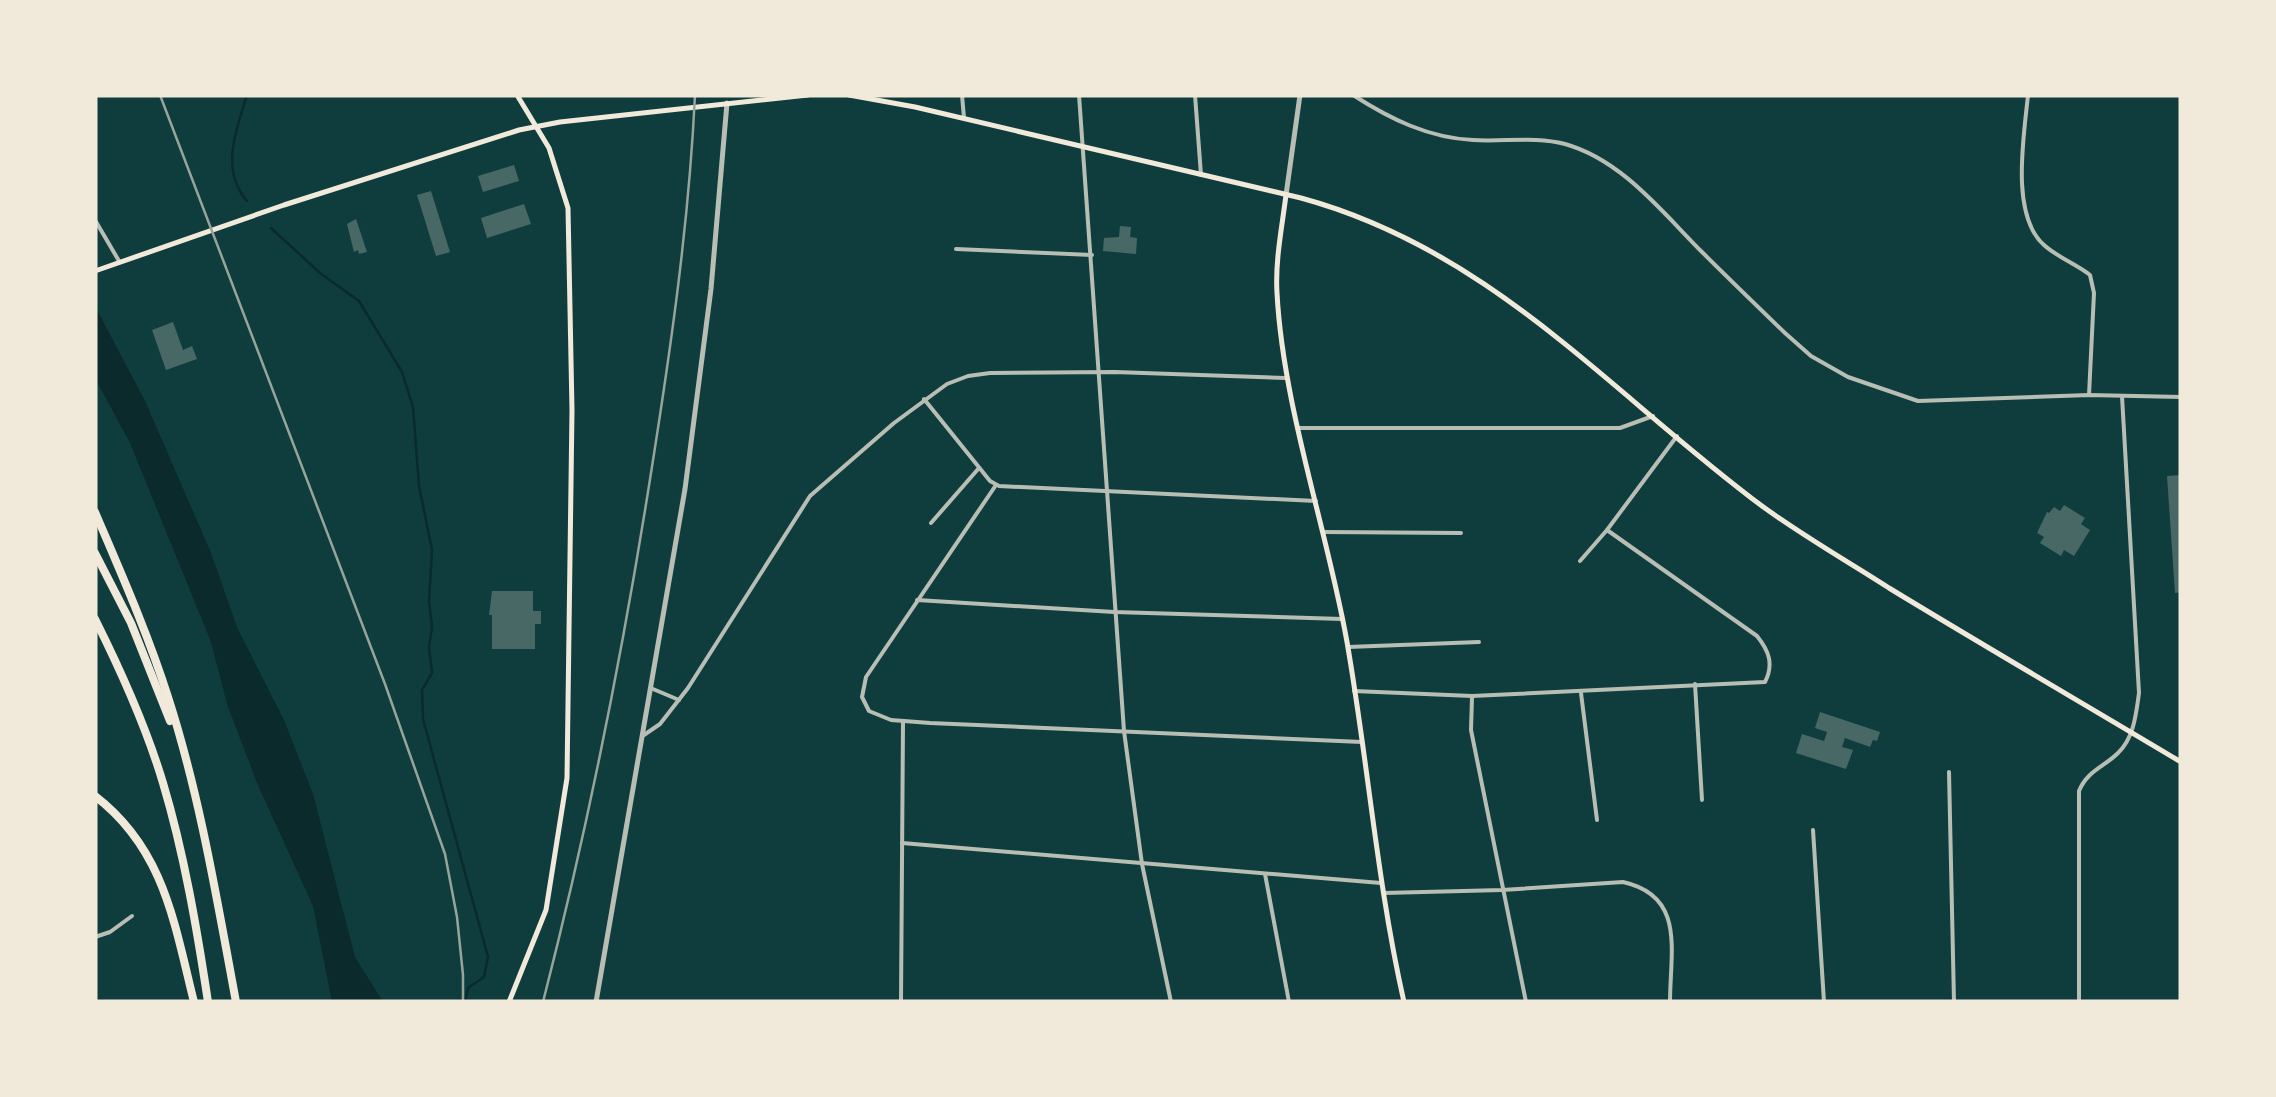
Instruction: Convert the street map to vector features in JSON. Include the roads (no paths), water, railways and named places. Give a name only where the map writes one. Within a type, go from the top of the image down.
[{"type":"highway","points":[[95,512],[141,620],[169,699],[208,850],[236,1002]]},
{"type":"highway","points":[[95,553],[131,623],[188,772]]},
{"type":"highway","points":[[95,619],[140,718],[163,782],[178,839],[208,1002]]},
{"type":"highway","points":[[95,796],[137,835],[154,865],[194,1002]]},
{"type":"main road","points":[[509,1002],[546,910],[568,764],[570,230],[562,183],[549,148],[517,95]]},
{"type":"main road","points":[[95,272],[284,204],[536,126],[808,95]]},
{"type":"main road","points":[[849,95],[964,118],[1286,195],[1382,225],[1444,256],[1508,300],[1798,530],[2181,762]]},
{"type":"main road","points":[[1286,195],[1276,282],[1289,378],[1348,646],[1383,892],[1404,1002]]},
{"type":"street","points":[[962,95],[964,118]]},
{"type":"street","points":[[1079,95],[1124,731],[1142,864],[1171,1002]]},
{"type":"street","points":[[1195,95],[1201,174]]},
{"type":"street","points":[[1286,195],[1300,95]]},
{"type":"street","points":[[1353,95],[1408,126],[1442,137],[1476,141],[1524,138],[1564,144],[1597,158],[1628,178],[1784,333],[1812,356],[1848,377],[1918,400],[2181,396]]},
{"type":"street","points":[[2028,95],[2023,202],[2030,226],[2043,245],[2090,275],[2094,293],[2090,395]]},
{"type":"street","points":[[596,1002],[652,689],[708,315],[726,104]]},
{"type":"street","points":[[95,220],[118,261]]},
{"type":"street","points":[[956,249],[1092,254]]},
{"type":"street","points":[[644,735],[660,724],[679,700],[810,496],[946,384],[972,374],[1099,372],[1289,378]]},
{"type":"street","points":[[2079,1002],[2079,791],[2090,773],[2120,751],[2131,733],[2139,681],[2122,396]]},
{"type":"street","points":[[924,399],[996,485],[1316,501]]},
{"type":"street","points":[[1300,428],[1620,428],[1653,416]]},
{"type":"street","points":[[1580,561],[1608,530],[1677,436]]},
{"type":"street","points":[[930,523],[980,468]]},
{"type":"street","points":[[996,485],[866,677],[862,693],[868,711],[902,721],[1362,742]]},
{"type":"street","points":[[1354,691],[1472,696],[1765,682],[1771,670],[1768,650],[1757,636],[1608,530]]},
{"type":"street","points":[[1323,532],[1461,533]]},
{"type":"street","points":[[916,600],[1114,612],[1342,619]]},
{"type":"street","points":[[1348,646],[1479,642]]},
{"type":"street","points":[[1695,684],[1702,800]]},
{"type":"street","points":[[652,689],[679,700]]},
{"type":"street","points":[[1581,693],[1597,820]]},
{"type":"street","points":[[1472,696],[1471,730],[1526,1002]]},
{"type":"street","points":[[902,721],[902,1002]]},
{"type":"street","points":[[1949,772],[1954,1002]]},
{"type":"street","points":[[1813,830],[1824,1002]]},
{"type":"street","points":[[902,843],[1382,883]]},
{"type":"street","points":[[1265,874],[1289,1002]]},
{"type":"street","points":[[1383,892],[1622,882],[1652,892],[1670,919],[1670,1002]]},
{"type":"street","points":[[95,936],[110,932],[132,916]]},
{"type":"water","points":[[95,306],[146,403],[211,553],[237,627],[284,720],[313,794],[355,957],[383,1002],[332,1002],[313,906],[257,783],[227,704],[211,642],[130,443],[95,378]]},
{"type":"waterway","points":[[247,95],[232,163],[239,189],[247,201]]},
{"type":"waterway","points":[[271,228],[320,273],[359,301],[402,372],[413,407],[419,486],[432,550],[432,673],[422,690],[423,719],[488,957],[484,977],[468,988],[465,1002]]},
{"type":"railway","points":[[160,95],[385,684],[445,854],[457,917],[463,1002]]},
{"type":"railway","points":[[543,1002],[590,805],[640,540],[678,284],[695,95]]}]
